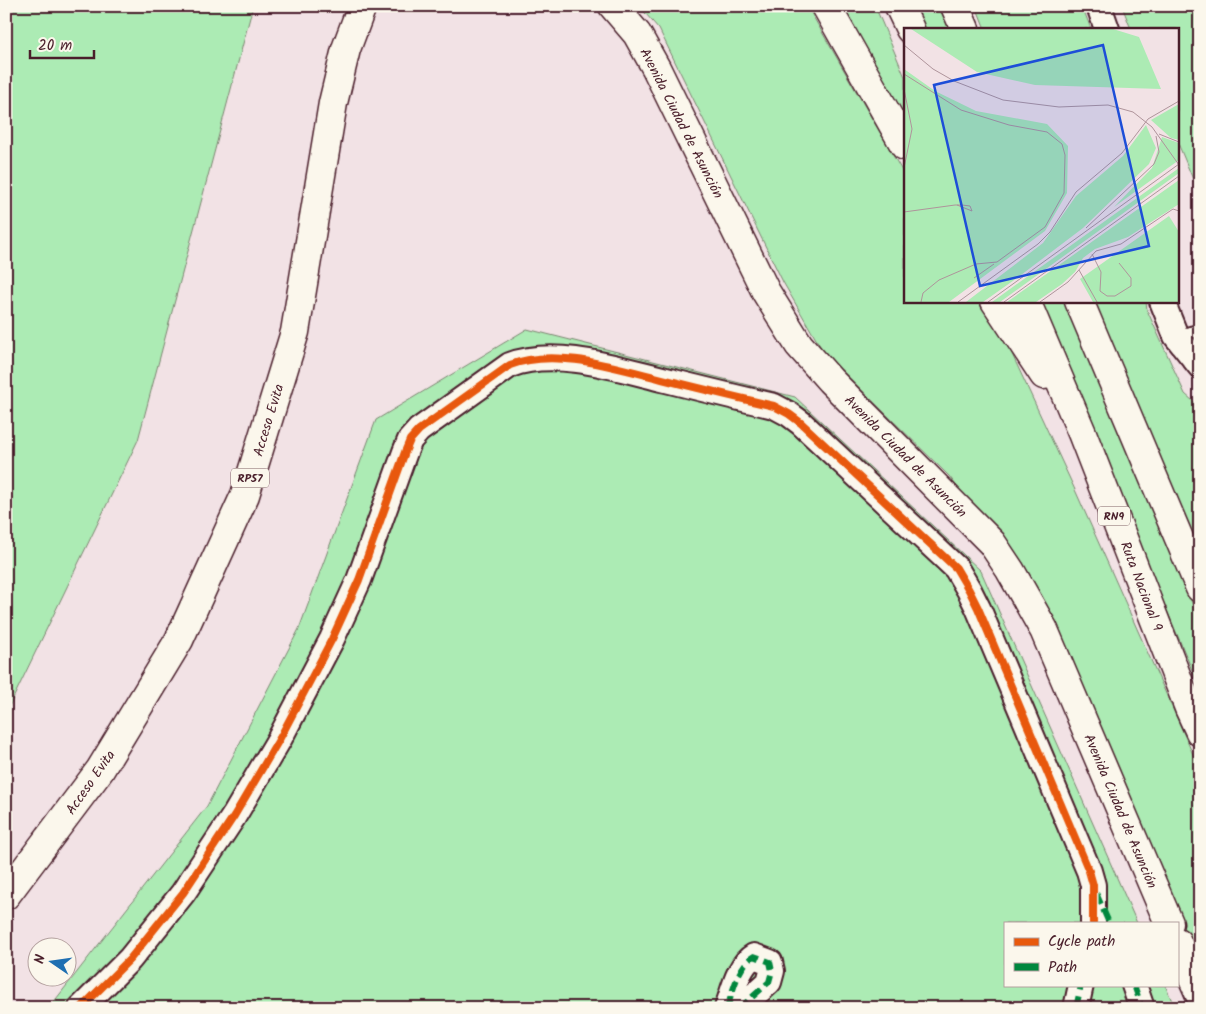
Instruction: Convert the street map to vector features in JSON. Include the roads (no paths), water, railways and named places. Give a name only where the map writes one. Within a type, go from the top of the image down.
[{"type":"main road","name":"Acceso Evita","points":[[6,895],[100,770],[179,640],[245,496],[295,332],[333,103],[346,49],[362,6]]},
{"type":"main road","name":"Avenida Ciudad de Asunción","points":[[613,6],[636,34],[656,68],[766,292],[799,345],[830,380],[992,543],[1010,570],[1044,630],[1169,922]]},
{"type":"main road","points":[[826,6],[904,144]]},
{"type":"main road","points":[[899,6],[910,28]]},
{"type":"main road","points":[[955,6],[965,28]]},
{"type":"main road","points":[[996,302],[1082,433]]},
{"type":"main road","name":"Ruta Nacional 9","points":[[1026,302],[1082,433],[1200,732]]},
{"type":"main road","points":[[1079,302],[1200,588]]},
{"type":"main road","points":[[1178,944],[1200,995]]},
{"type":"street","points":[[1099,6],[1107,28]]},
{"type":"street","points":[[1162,302],[1176,336],[1200,366]]},
{"type":"street","points":[[81,1008],[130,959],[183,893],[234,816],[280,738],[332,640],[359,580],[410,440],[419,430],[510,365],[535,358],[573,360],[603,365],[774,406],[800,422],[956,568],[970,590],[978,608],[1089,871],[1109,922]]},
{"type":"street","points":[[1093,885],[1093,922]]},
{"type":"street","points":[[727,1008],[740,971],[748,959],[754,956],[770,962],[772,971],[769,982],[740,1008]]},
{"type":"street","points":[[1134,986],[1142,1008]]},
{"type":"lane","points":[[1176,336],[1200,330]]}]
